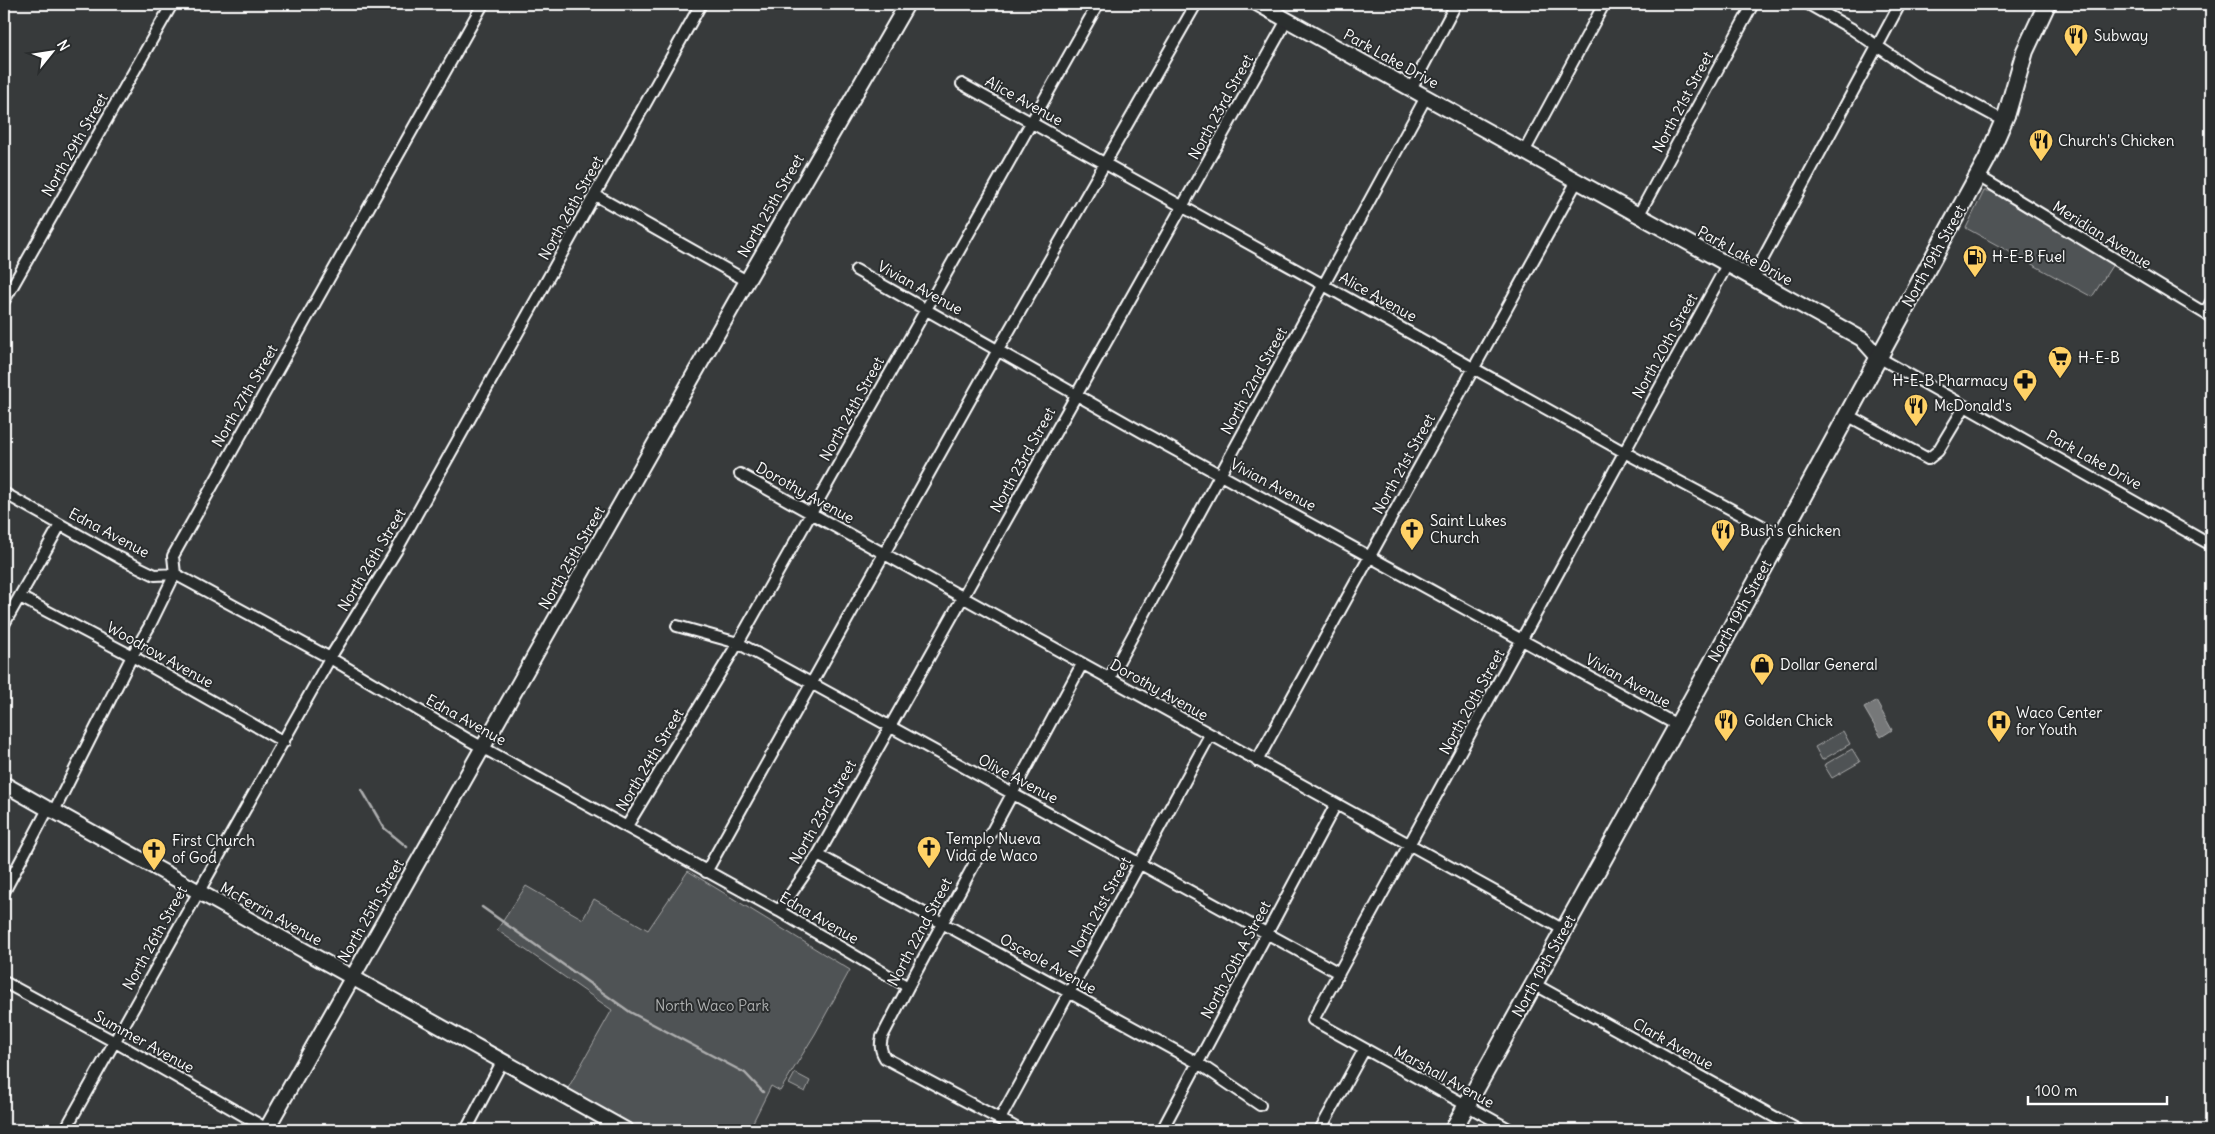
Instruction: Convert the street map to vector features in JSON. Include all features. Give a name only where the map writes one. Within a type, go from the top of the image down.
[{"type":"main road","name":"North 19th Street","points":[[1452,1130],[1467,1107],[1978,176],[2004,121],[2025,51],[2048,4]]},
{"type":"street","name":"North 29th Street","points":[[4,301],[172,4]]},
{"type":"street","name":"North 27th Street","points":[[4,892],[51,810],[132,656],[150,628],[174,574],[173,556],[483,4]]},
{"type":"street","name":"North 26th Street","points":[[65,1130],[330,658],[396,551],[701,4]]},
{"type":"street","name":"North 25th Street","points":[[268,1130],[352,978],[747,281],[907,4]]},
{"type":"street","name":"North 24th Street","points":[[627,826],[738,643],[1098,4]]},
{"type":"street","points":[[706,872],[883,553],[1104,162],[1196,4]]},
{"type":"street","name":"Park Lake Drive","points":[[1258,4],[1862,339],[1878,357],[2211,545]]},
{"type":"street","points":[[1411,89],[1456,4]]},
{"type":"street","points":[[1524,152],[1604,4]]},
{"type":"street","name":"North 21st Street","points":[[1638,216],[1753,4]]},
{"type":"street","points":[[1808,4],[1946,90],[2004,121]]},
{"type":"street","points":[[1752,279],[1900,4]]},
{"type":"street","name":"North 23rd Street","points":[[779,911],[818,855],[1287,20]]},
{"type":"street","name":"Alice Avenue","points":[[962,84],[1624,452],[1781,536]]},
{"type":"street","name":"North 22nd Street","points":[[1109,679],[1426,97]]},
{"type":"street","name":"Meridian Avenue","points":[[1978,176],[2208,315]]},
{"type":"street","name":"North 21st Street","points":[[1257,761],[1577,181]]},
{"type":"street","points":[[595,195],[747,281]]},
{"type":"street","name":"North 20th Street","points":[[1364,1050],[1313,1020],[1728,265]]},
{"type":"street","name":"Vivian Avenue","points":[[856,270],[1220,474],[1677,725]]},
{"type":"street","points":[[2208,315],[2211,302]]},
{"type":"street","points":[[1847,415],[1928,459],[1938,452],[1964,406]]},
{"type":"street","name":"Dorothy Avenue","points":[[740,474],[1564,930]]},
{"type":"street","name":"Edna Avenue","points":[[4,494],[120,558],[155,574],[174,574],[330,658],[483,747],[779,911],[908,987]]},
{"type":"street","points":[[4,624],[60,525]]},
{"type":"street","name":"Woodrow Avenue","points":[[20,597],[132,656],[284,742]]},
{"type":"street","name":"Olive Avenue","points":[[677,626],[738,643],[1339,973]]},
{"type":"street","name":"North 22nd Street","points":[[1000,1119],[885,1058],[880,1046],[882,1037],[908,987],[1082,664]]},
{"type":"street","name":"North 21st Street","points":[[1000,1119],[1210,735]]},
{"type":"street","name":"McFerrin Avenue","points":[[4,784],[352,978],[504,1060],[626,1130]]},
{"type":"street","name":"North 20th A Street","points":[[1162,1130],[1336,804]]},
{"type":"street","name":"Osceole Avenue","points":[[818,855],[1198,1063],[1260,1105]]},
{"type":"street","name":"Summer Avenue","points":[[4,982],[115,1042],[268,1130]]},
{"type":"street","name":"Clark Avenue","points":[[1534,984],[1798,1130]]},
{"type":"street","points":[[1320,1130],[1364,1050]]},
{"type":"street","name":"Marshall Avenue","points":[[1364,1050],[1511,1130]]},
{"type":"street","points":[[466,1130],[504,1060]]},
{"type":"street","points":[[1000,1119],[1020,1130]]},
{"type":"green space","points":[[1984,191],[1990,191],[2113,264],[2092,297],[1966,228]]},
{"type":"green space","points":[[1843,731],[1850,744],[1822,760],[1815,747]]},
{"type":"green space","points":[[1852,749],[1860,762],[1832,778],[1824,765]]},
{"type":"green space","name":"North Waco Park","points":[[688,871],[850,970],[815,1034],[780,1091],[771,1086],[749,1130],[639,1130],[567,1090],[612,1010],[497,930],[526,886],[583,919],[594,899],[648,930]]},
{"type":"green space","points":[[795,1073],[810,1081],[805,1092],[789,1084]]},
{"type":"shaded area","points":[[1876,701],[1892,730],[1881,737],[1864,708]]},
{"type":"waterway","points":[[362,790],[384,828],[407,847]]},
{"type":"waterway","points":[[482,907],[630,1012],[745,1073],[763,1092]]},
{"type":"place","name":"Subway","points":[[2076,57]]},
{"type":"place","name":"Church's Chicken","points":[[2041,162]]},
{"type":"place","name":"H-E-B Fuel","points":[[1975,278]]},
{"type":"place","name":"H-E-B","points":[[2060,379]]},
{"type":"place","name":"H-E-B Pharmacy","points":[[2025,402]]},
{"type":"place","name":"McDonald's","points":[[1916,427]]},
{"type":"place","name":"Saint Lukes Church","points":[[1412,551]]},
{"type":"place","name":"Bush's Chicken","points":[[1723,552]]},
{"type":"place","name":"Dollar General","points":[[1762,686]]},
{"type":"place","name":"Golden Chick","points":[[1726,742]]},
{"type":"place","name":"Waco Center for Youth","points":[[1999,743]]},
{"type":"place","name":"Templo Nueva Vida de Waco","points":[[929,869]]},
{"type":"place","name":"First Church of God","points":[[154,871]]}]
